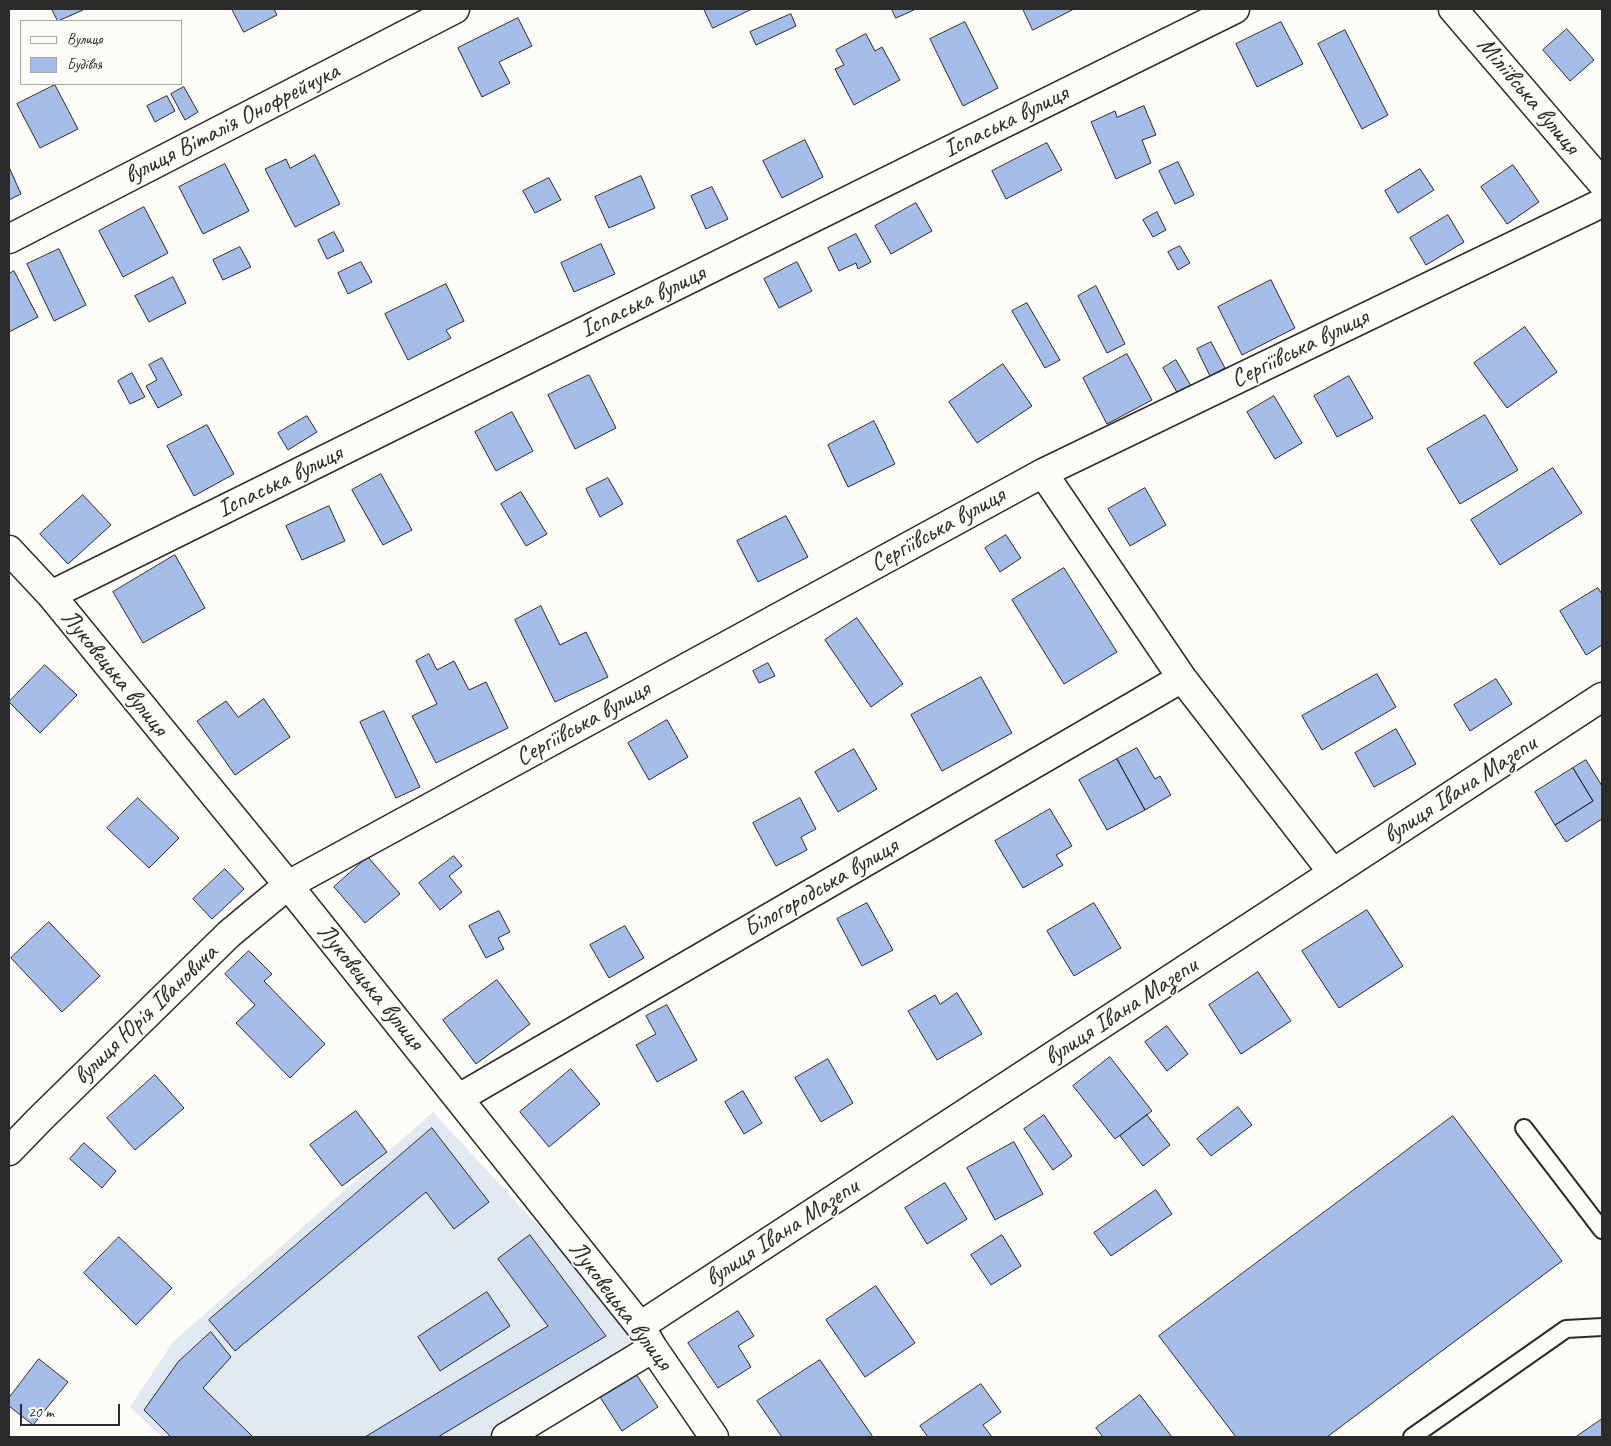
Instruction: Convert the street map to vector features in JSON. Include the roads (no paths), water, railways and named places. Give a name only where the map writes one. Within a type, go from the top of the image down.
[{"type":"street","name":"вулиця Віталія Онофрейчука","points":[[9,239],[456,9]]},
{"type":"street","name":"Іспаська вулиця","points":[[50,595],[1235,9]]},
{"type":"street","name":"Міліївська вулиця","points":[[1453,9],[1602,184]]},
{"type":"street","name":"Сергіївська вулиця","points":[[288,885],[1043,473],[1602,203]]},
{"type":"street","points":[[1043,473],[1182,678],[1333,873]]},
{"type":"street","name":"Луковецька вулиця","points":[[9,550],[50,595],[288,885],[459,1098],[647,1337],[714,1437]]},
{"type":"street","name":"Білогородська вулиця","points":[[459,1098],[1182,678]]},
{"type":"street","name":"вулиця Івана Мазепи","points":[[506,1437],[647,1337],[1333,873],[1602,697]]},
{"type":"street","name":"вулиця Юрія Івановича","points":[[9,1151],[229,934],[288,885]]},
{"type":"lane","points":[[1524,1128],[1602,1230]]},
{"type":"lane","points":[[1412,1437],[1566,1329],[1602,1327]]}]
